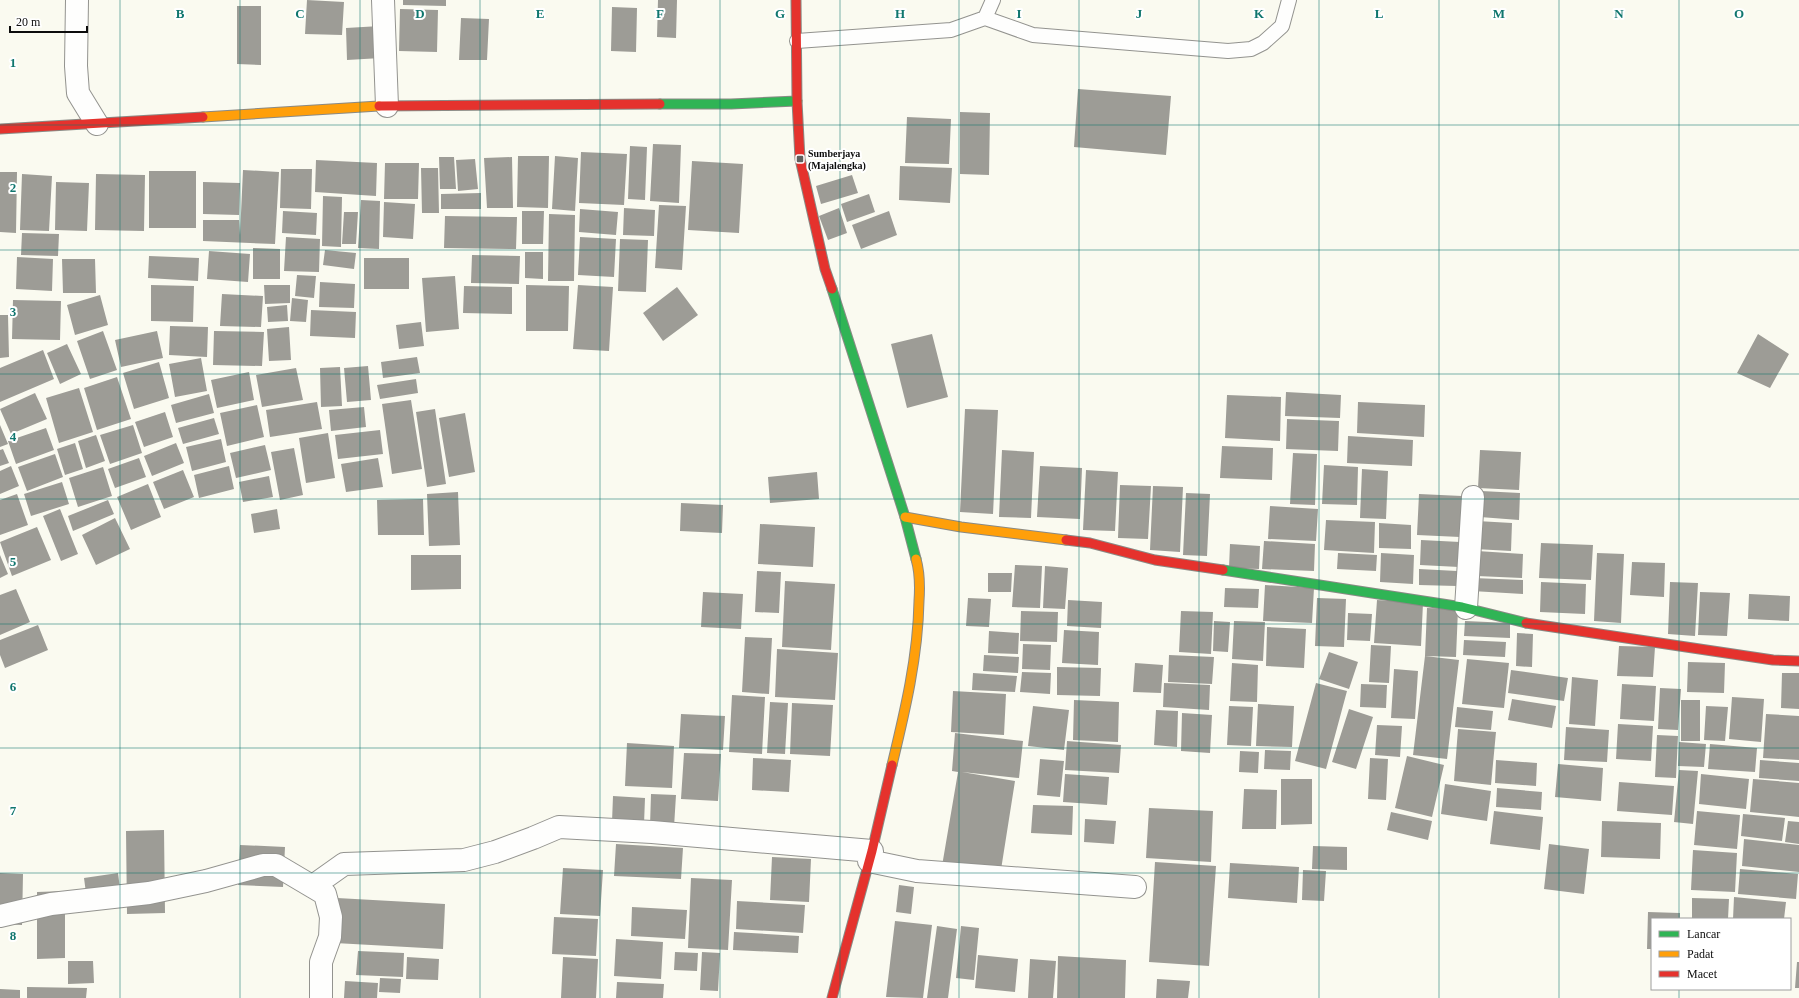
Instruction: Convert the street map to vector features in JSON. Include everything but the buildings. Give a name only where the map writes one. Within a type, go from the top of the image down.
[{"type":"main road","points":[[796,0],[797,101],[800,159],[825,268],[905,517],[920,572],[919,624],[909,693],[871,856],[832,998]]},
{"type":"main road","points":[[0,129],[387,106],[731,104],[797,101]]},
{"type":"main road","points":[[905,517],[961,527],[1090,543],[1155,560],[1466,608],[1528,623],[1773,660],[1799,661]]},
{"type":"street","points":[[77,0],[76,66],[78,93],[97,124]]},
{"type":"street","points":[[383,0],[387,106]]},
{"type":"street","points":[[1466,608],[1473,497]]},
{"type":"street","points":[[313,886],[344,864],[464,860],[495,852],[533,838],[559,826],[767,841],[871,856],[917,871],[1134,887]]},
{"type":"street","points":[[0,916],[51,904],[149,893],[206,881],[263,865],[276,865],[325,894],[331,917],[330,937],[322,962],[321,998]]},
{"type":"lane","points":[[985,18],[993,0]]},
{"type":"lane","points":[[797,41],[951,30],[985,18],[1033,35],[1228,51],[1245,51],[1263,43],[1282,26],[1289,0]]},
{"type":"traffic: fast","points":[[660,104],[731,104],[797,101]]},
{"type":"traffic: fast","points":[[832,289],[905,517],[916,559]]},
{"type":"traffic: fast","points":[[1223,570],[1462,607],[1526,623]]},
{"type":"traffic: slow","points":[[203,117],[379,106]]},
{"type":"traffic: slow","points":[[905,517],[961,527],[1066,540]]},
{"type":"traffic: slow","points":[[892,765],[906,704],[916,643],[920,585],[916,559]]},
{"type":"traffic: jam","points":[[796,0],[797,101],[800,159],[825,269],[832,289]]},
{"type":"traffic: jam","points":[[379,106],[660,104]]},
{"type":"traffic: jam","points":[[0,129],[203,117]]},
{"type":"traffic: jam","points":[[1066,540],[1090,543],[1155,560],[1223,570]]},
{"type":"traffic: jam","points":[[1526,623],[1773,660],[1799,661]]},
{"type":"traffic: jam","points":[[832,998],[872,851],[892,765]]},
{"type":"place","name":"Sumberjaya (Majalengka)","points":[[800,159]]}]
